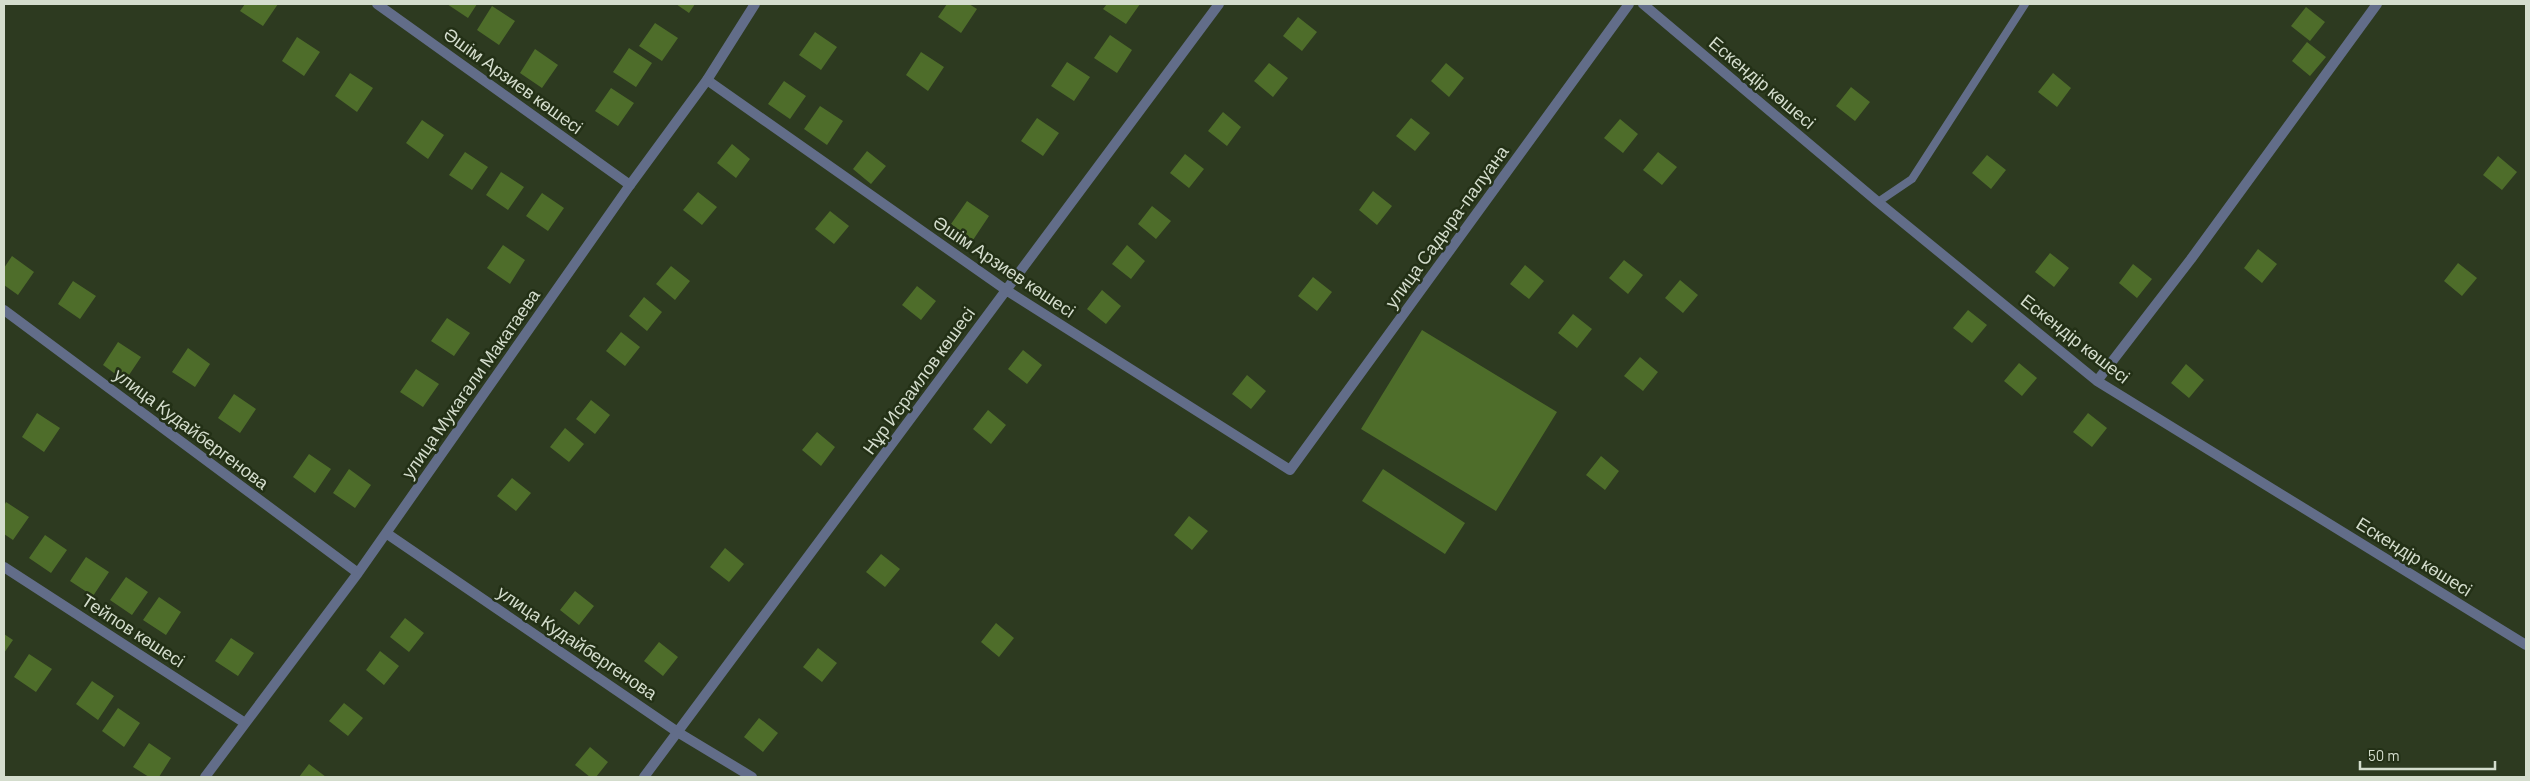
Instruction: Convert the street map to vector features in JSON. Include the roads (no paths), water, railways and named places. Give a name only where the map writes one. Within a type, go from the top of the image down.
[{"type":"street","name":"Әшім Арзиев көшесі","points":[[377,4],[630,185]]},
{"type":"street","name":"улица Мукагали Макатаева","points":[[204,777],[358,573],[630,185],[706,80],[755,4]]},
{"type":"street","name":"Нұр Исраилов көшесі","points":[[644,777],[1219,4]]},
{"type":"street","name":"улица Садыра-палуана","points":[[1290,470],[1629,4]]},
{"type":"street","name":"Ескендір көшесі","points":[[1643,4],[1878,202],[2097,381],[2526,645]]},
{"type":"street","points":[[2097,381],[2191,259],[2377,4]]},
{"type":"street","name":"Әшім Арзиев көшесі","points":[[706,80],[1006,290],[1290,470]]},
{"type":"street","name":"улица Кудайбергенова","points":[[4,310],[358,573]]},
{"type":"street","name":"улица Кудайбергенова","points":[[386,533],[679,732],[752,777]]},
{"type":"street","name":"Тейпов көшесі","points":[[4,567],[245,723]]},
{"type":"lane","points":[[1878,202],[1912,180],[2025,4]]}]
